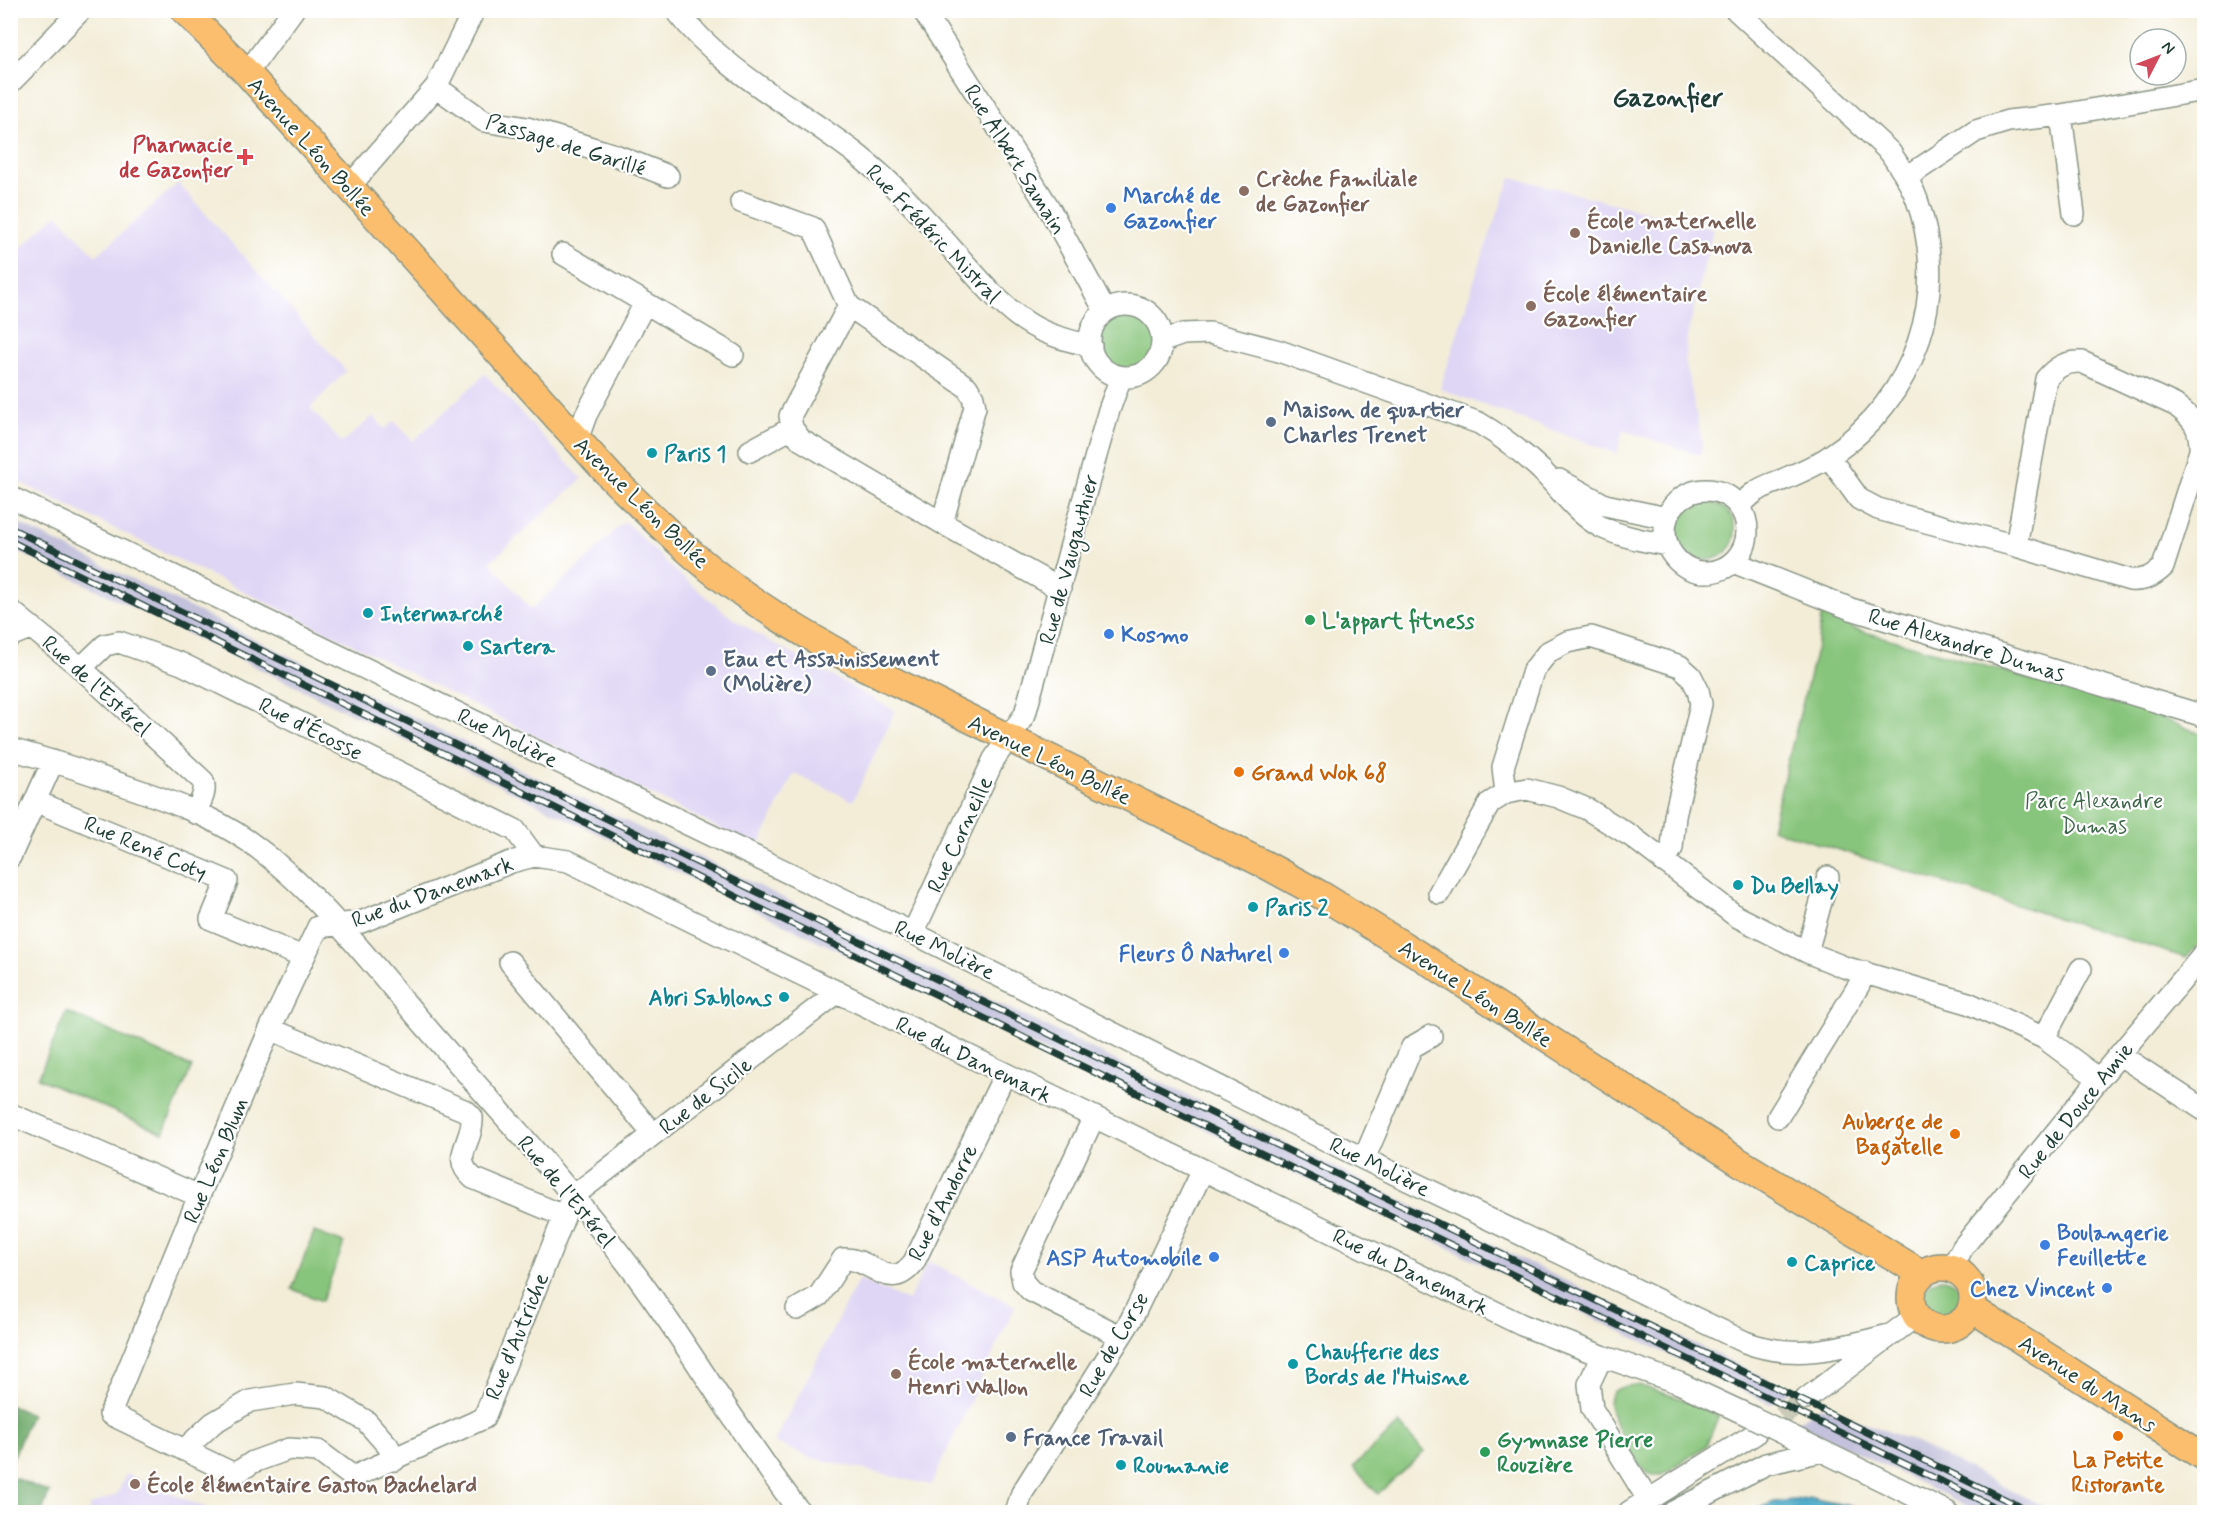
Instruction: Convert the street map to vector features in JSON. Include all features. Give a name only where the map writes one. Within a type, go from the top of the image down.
[{"type":"main road","name":"Avenue Léon Bollée","points":[[184,10],[247,73],[612,478],[674,538],[737,590],[811,638],[859,664],[1321,895],[1414,952],[1808,1205],[1922,1274]]},
{"type":"main road","points":[[1937,1267],[1952,1269],[1966,1279],[1971,1288],[1971,1308],[1960,1323],[1942,1329],[1925,1324],[1916,1316],[1911,1304],[1910,1295],[1916,1280],[1922,1274],[1937,1267]]},
{"type":"main road","name":"Avenue du Mans","points":[[1971,1308],[2205,1457]]},
{"type":"street","points":[[10,83],[81,10]]},
{"type":"street","points":[[247,73],[293,10]]},
{"type":"street","points":[[349,187],[436,87],[474,10]]},
{"type":"street","name":"Rue Frédéric Mistral","points":[[676,10],[717,54],[752,83],[859,156],[887,180],[1007,308],[1032,326],[1091,346]]},
{"type":"street","name":"Rue Albert Samain","points":[[923,10],[1049,208],[1105,311]]},
{"type":"street","points":[[1736,10],[1890,152],[1907,177],[1917,198],[1925,226],[1931,281],[1922,334],[1900,384],[1883,408],[1865,428],[1829,457],[1758,490],[1739,506]]},
{"type":"street","name":"Passage de Garillé","points":[[436,87],[484,121],[538,132],[615,155],[668,176]]},
{"type":"street","points":[[1907,177],[1977,131],[2008,121],[2061,115],[2205,90]]},
{"type":"street","points":[[2061,115],[2074,214]]},
{"type":"street","points":[[741,202],[813,228],[849,306],[967,387],[973,397],[975,407],[942,523]]},
{"type":"street","points":[[563,254],[733,355]]},
{"type":"street","points":[[577,440],[586,415],[645,303]]},
{"type":"street","points":[[1130,304],[1143,308],[1159,324],[1163,341],[1158,359],[1152,367],[1142,374],[1121,377],[1106,371],[1100,365],[1093,355],[1090,339],[1092,327],[1105,311],[1118,305],[1130,304]]},
{"type":"street","points":[[849,306],[790,416],[792,428],[801,440],[1060,589]]},
{"type":"street","points":[[1163,341],[1183,334],[1210,333],[1279,351],[1479,423],[1504,438],[1541,470],[1574,505],[1600,526],[1628,537],[1668,546]]},
{"type":"street","points":[[1829,457],[1859,499],[1878,509],[2016,546],[2130,580],[2141,581],[2154,575],[2163,567],[2200,451],[2201,436],[2187,414],[2175,405],[2082,362],[2072,361],[2053,370],[2046,379],[2016,546]]},
{"type":"street","name":"Rue de Vaugauthier","points":[[1009,738],[1025,714],[1109,410],[1121,377]]},
{"type":"street","points":[[750,452],[792,428]]},
{"type":"street","points":[[1541,470],[1605,505],[1667,518]]},
{"type":"street","points":[[1716,490],[1729,496],[1739,506],[1746,522],[1747,536],[1743,550],[1733,562],[1709,572],[1694,570],[1675,558],[1668,546],[1665,532],[1667,518],[1677,501],[1695,491],[1716,490]]},
{"type":"street","name":"Rue Molière","points":[[10,498],[913,933],[1364,1159],[1745,1342],[1778,1352],[1805,1352],[1842,1347],[1889,1335]]},
{"type":"street","name":"Rue Alexandre Dumas","points":[[1733,562],[1851,609],[2205,716]]},
{"type":"street","name":"Rue de l'Estérel","points":[[10,610],[81,668],[203,781],[205,788],[186,809]]},
{"type":"street","points":[[10,636],[32,627]]},
{"type":"street","points":[[1506,793],[1503,767],[1533,671],[1548,652],[1567,642],[1591,637],[1680,666],[1691,676],[1698,690],[1701,704],[1675,816],[1672,848],[1664,862]]},
{"type":"street","name":"Rue d'Écosse","points":[[81,668],[105,645],[119,642],[182,664],[515,830],[534,856]]},
{"type":"street","name":"Rue Corneille","points":[[913,933],[994,759],[1009,738]]},
{"type":"street","name":"Rue de l'Estérel","points":[[10,749],[53,760],[213,820],[248,841],[306,891],[338,925],[608,1239],[637,1277],[764,1466],[800,1512]]},
{"type":"street","points":[[10,857],[18,821],[35,801],[53,760]]},
{"type":"street","points":[[1438,893],[1490,803],[1506,793],[1527,789],[1558,796],[1587,809],[1631,836],[1736,916],[1807,952],[1844,967],[1968,1003],[2043,1038],[2099,1080]]},
{"type":"street","name":"Rue René Coty","points":[[35,801],[227,881],[211,919],[303,957]]},
{"type":"street","name":"Rue du Danemark","points":[[338,925],[361,922],[511,862],[534,856],[568,861],[1521,1325],[1679,1383],[1752,1430],[1781,1431],[1947,1512]]},
{"type":"street","points":[[1807,952],[1828,877]]},
{"type":"street","name":"Rue Léon Blum","points":[[110,1414],[199,1196],[303,957],[318,927],[338,925]]},
{"type":"street","name":"Rue de Douce Amie","points":[[1952,1269],[1963,1247],[2205,954]]},
{"type":"street","points":[[510,962],[654,1134]]},
{"type":"street","points":[[2043,1038],[2081,969]]},
{"type":"street","points":[[1778,1117],[1859,985],[1864,972]]},
{"type":"street","name":"Rue de Sicile","points":[[572,1197],[838,992]]},
{"type":"street","points":[[270,1029],[466,1111],[472,1117],[473,1128],[461,1162],[464,1170],[473,1178],[564,1216]]},
{"type":"street","points":[[1364,1159],[1412,1047],[1431,1036]]},
{"type":"street","points":[[2120,1055],[2205,1110]]},
{"type":"street","name":"Rue d'Andorre","points":[[797,1309],[819,1296],[843,1259],[850,1259],[891,1276],[906,1273],[914,1262],[1005,1074]]},
{"type":"street","points":[[10,1114],[199,1196]]},
{"type":"street","points":[[1094,1117],[1021,1271],[1023,1282],[1031,1291],[1120,1336]]},
{"type":"street","name":"Rue de Corse","points":[[1016,1512],[1022,1493],[1131,1320],[1203,1170]]},
{"type":"street","name":"Rue d'Autriche","points":[[110,1414],[230,1472],[238,1472],[253,1462],[289,1449],[318,1451],[353,1477],[395,1460],[484,1418],[572,1197]]},
{"type":"street","points":[[1806,1399],[1916,1316]]},
{"type":"street","points":[[1602,1356],[1589,1384],[1592,1409],[1649,1501]]},
{"type":"street","points":[[184,1450],[213,1423],[250,1401],[295,1394],[326,1398],[366,1421],[388,1446],[395,1460]]},
{"type":"street","points":[[1629,1512],[1649,1501],[1752,1430]]},
{"type":"street","points":[[1673,1512],[1766,1464],[1822,1451]]},
{"type":"shaded area","points":[[1511,177],[1713,229],[1687,337],[1685,360],[1702,442],[1700,455],[1623,430],[1617,454],[1440,389],[1477,271]]},
{"type":"shaded area","points":[[178,183],[346,371],[310,408],[342,443],[373,416],[385,429],[394,421],[413,441],[485,374],[582,479],[490,562],[531,609],[589,557],[620,525],[626,522],[675,571],[727,614],[760,636],[895,711],[853,801],[794,773],[758,848],[362,649],[11,478],[11,257],[57,214],[96,256]]},
{"type":"shaded area","points":[[10,520],[1791,1391],[1770,1404],[11,548]]},
{"type":"shaded area","name":"École maternelle Henri Wallon","points":[[928,1261],[1015,1306],[931,1485],[808,1457],[774,1442],[859,1279],[908,1301]]},
{"type":"shaded area","points":[[1822,1406],[1910,1440],[2055,1512],[1980,1512],[1795,1423]]},
{"type":"shaded area","name":"École élémentaire Gaston Bachelard","points":[[126,1474],[215,1512],[88,1512],[91,1505],[117,1494]]},
{"type":"green space","points":[[1126,305],[1140,308],[1152,315],[1159,327],[1162,341],[1159,355],[1152,367],[1140,374],[1126,377],[1112,374],[1100,367],[1093,355],[1090,341],[1093,327],[1100,315],[1112,308]]},
{"type":"green space","points":[[1706,502],[1717,504],[1730,515],[1735,531],[1733,542],[1722,555],[1706,560],[1695,558],[1682,547],[1677,531],[1679,520],[1690,507]]},
{"type":"green space","name":"Parc Alexandre Dumas","points":[[1822,611],[1840,617],[1851,628],[2141,710],[2204,735],[2204,938],[2186,958],[1771,829],[1817,646]]},
{"type":"green space","points":[[66,1012],[192,1067],[163,1133],[38,1078]]},
{"type":"green space","points":[[314,1232],[344,1243],[322,1301],[292,1289]]},
{"type":"green space","points":[[1942,1279],[1956,1284],[1961,1298],[1956,1312],[1942,1317],[1928,1312],[1923,1298],[1928,1284]]},
{"type":"green space","points":[[1638,1385],[1679,1398],[1719,1416],[1706,1446],[1662,1475],[1651,1475],[1641,1467],[1611,1413],[1610,1397],[1615,1391]]},
{"type":"green space","points":[[11,1406],[31,1414],[11,1463]]},
{"type":"green space","points":[[1399,1424],[1424,1452],[1378,1494],[1353,1467]]},
{"type":"green space","points":[[10,1476],[49,1492],[42,1512],[11,1512]]},
{"type":"water","points":[[1812,1498],[1875,1512],[1752,1512],[1774,1502]]},
{"type":"tunnel","points":[[1756,1434],[1806,1399]]},
{"type":"railway","points":[[10,528],[2031,1512]]},
{"type":"railway","points":[[10,541],[1184,1116],[2005,1512]]},
{"type":"place","name":"Pharmacie de Gazonfier","points":[[245,157]]},
{"type":"place","name":"Crèche Familiale de Gazonfier","points":[[1244,191]]},
{"type":"place","name":"Marché de Gazonfier","points":[[1111,208]]},
{"type":"place","name":"École maternelle Danielle Casanova","points":[[1575,233]]},
{"type":"place","name":"École élémentaire Gazonfier","points":[[1531,306]]},
{"type":"place","name":"Maison de quartier Charles Trenet","points":[[1271,422]]},
{"type":"place","name":"Paris 1","points":[[652,453]]},
{"type":"place","name":"Intermarché","points":[[368,613]]},
{"type":"place","name":"L'appart fitness","points":[[1310,620]]},
{"type":"place","name":"Kosmo","points":[[1109,634]]},
{"type":"place","name":"Sartera","points":[[468,646]]},
{"type":"place","name":"Eau et Assainissement (Molière)","points":[[711,671]]},
{"type":"place","name":"Grand Wok 68","points":[[1239,772]]},
{"type":"place","name":"Du Bellay","points":[[1738,885]]},
{"type":"place","name":"Paris 2","points":[[1253,907]]},
{"type":"place","name":"Fleurs Ô Naturel","points":[[1284,953]]},
{"type":"place","name":"Abri Sablons","points":[[784,997]]},
{"type":"place","name":"Auberge de Bagatelle","points":[[1955,1134]]},
{"type":"place","name":"Boulangerie Feuillette","points":[[2045,1245]]},
{"type":"place","name":"ASP Automobile","points":[[1214,1257]]},
{"type":"place","name":"Caprice","points":[[1792,1262]]},
{"type":"place","name":"Chez Vincent","points":[[2107,1288]]},
{"type":"place","name":"Chaufferie des Bords de l'Huisne","points":[[1293,1364]]},
{"type":"place","name":"École maternelle Henri Wallon","points":[[896,1374]]},
{"type":"place","name":"La Petite Ristorante","points":[[2118,1436]]},
{"type":"place","name":"France Travail","points":[[1011,1437]]},
{"type":"place","name":"Gymnase Pierre Rouzière","points":[[1485,1452]]},
{"type":"place","name":"Roumanie","points":[[1121,1465]]},
{"type":"place","name":"École élémentaire Gaston Bachelard","points":[[135,1484]]},
{"type":"district","name":"Gazonfier","points":[[1668,97]]}]
